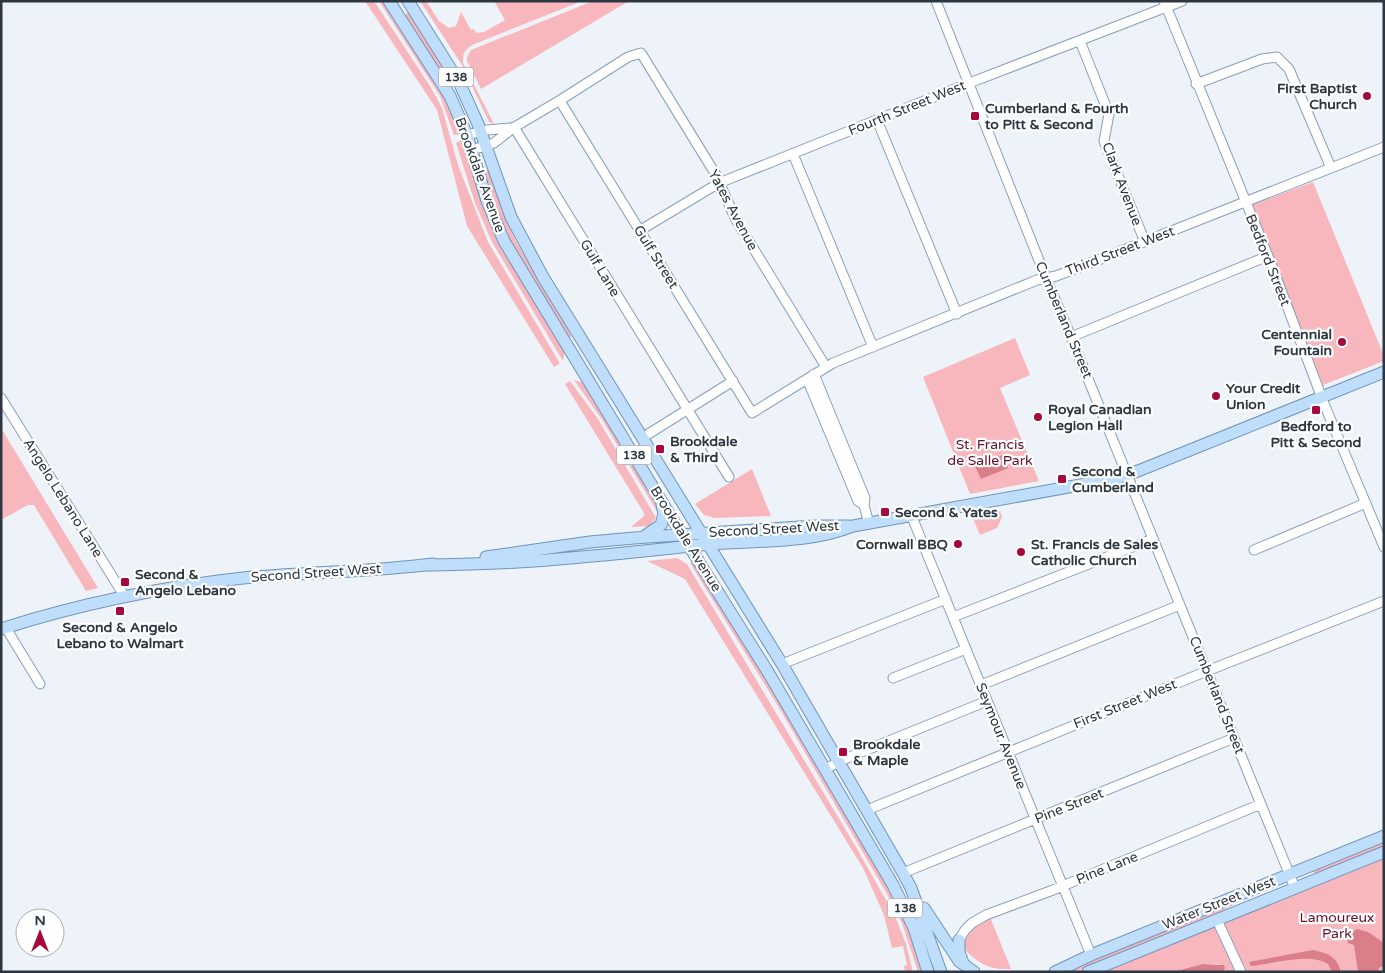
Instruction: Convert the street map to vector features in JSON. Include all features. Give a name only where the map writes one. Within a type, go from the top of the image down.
[{"type":"main road","name":"Brookdale Avenue","points":[[389,1],[455,106],[467,135],[487,201],[504,241],[768,672],[900,897],[919,941],[928,972]]},
{"type":"main road","name":"Brookdale Avenue","points":[[408,1],[459,82],[480,131],[504,200],[520,236],[591,356],[782,664],[867,810],[911,888],[941,972]]},
{"type":"main road","points":[[582,370],[591,356]]},
{"type":"main road","name":"Second Street West","points":[[427,565],[590,542],[682,534],[869,524],[1113,479],[1384,372]]},
{"type":"main road","points":[[634,538],[648,534],[661,525],[664,514],[662,500]]},
{"type":"main road","name":"Second Street West","points":[[4,629],[125,597],[244,578],[427,565],[534,561],[810,538],[838,532],[853,526]]},
{"type":"main road","name":"Water Street West","points":[[1055,972],[1091,955],[1384,836]]},
{"type":"main road","name":"Water Street West","points":[[1088,972],[1384,852]]},
{"type":"main road","points":[[911,888],[953,954],[969,969]]},
{"type":"main road","points":[[959,940],[959,952],[969,969]]},
{"type":"street","name":"Cumberland Street","points":[[936,1],[1046,278],[1072,337],[1295,888]]},
{"type":"street","name":"Fourth Street West","points":[[639,231],[719,183],[1080,41],[1165,4],[1182,1]]},
{"type":"street","name":"Bedford Street","points":[[1165,4],[1196,84],[1268,256],[1322,397],[1384,546]]},
{"type":"street","name":"Clark Avenue","points":[[1080,41],[1109,114],[1104,141],[1145,242]]},
{"type":"street","name":"Yates Avenue","points":[[560,101],[630,56],[641,53],[719,183],[736,220],[826,367]]},
{"type":"street","points":[[1196,84],[1262,59],[1277,58],[1289,69],[1331,168]]},
{"type":"street","points":[[472,150],[494,143],[513,127],[560,101]]},
{"type":"street","name":"Gulf Street","points":[[560,101],[752,413]]},
{"type":"street","points":[[877,120],[957,314]]},
{"type":"street","points":[[467,135],[480,131],[503,130],[513,127]]},
{"type":"street","name":"Gulf Lane","points":[[513,127],[729,477]]},
{"type":"street","name":"Third Street West","points":[[752,413],[826,367],[873,347],[1037,280],[1145,242],[1384,148]]},
{"type":"street","points":[[793,154],[873,347]]},
{"type":"street","points":[[1072,337],[1268,256]]},
{"type":"street","points":[[811,377],[844,458],[858,500],[864,505],[869,524]]},
{"type":"street","points":[[642,438],[733,381]]},
{"type":"street","name":"Angelo Lebano Lane","points":[[1,398],[125,597]]},
{"type":"street","points":[[1254,550],[1366,503]]},
{"type":"street","name":"Seymour Avenue","points":[[912,517],[1091,955]]},
{"type":"street","points":[[954,617],[1153,539]]},
{"type":"street","points":[[782,664],[946,599]]},
{"type":"street","name":"First Street West","points":[[867,810],[1384,601]]},
{"type":"street","points":[[981,685],[1180,605]]},
{"type":"street","points":[[4,629],[40,684]]},
{"type":"street","points":[[893,678],[966,649]]},
{"type":"street","points":[[825,769],[987,701]]},
{"type":"street","name":"Pine Street","points":[[903,873],[1234,738]]},
{"type":"street","name":"Pine Lane","points":[[959,940],[972,923],[986,915],[1063,886],[1261,804]]},
{"type":"street","points":[[1217,920],[1241,972]]},
{"type":"green space","points":[[365,1],[374,1],[430,86],[442,108],[458,165],[488,242],[559,362],[554,367],[467,226],[437,110]]},
{"type":"green space","points":[[379,1],[383,1],[442,92],[460,134],[454,135],[440,96]]},
{"type":"green space","points":[[420,1],[426,1],[439,21],[449,28],[456,26],[461,12],[471,30],[474,29],[476,33],[484,32],[505,20],[494,1],[582,1],[472,45],[466,51],[463,63],[494,124],[489,122],[462,65]]},
{"type":"green space","points":[[593,1],[629,1],[481,89],[467,61],[471,50]]},
{"type":"green space","points":[[409,12],[446,69],[441,72],[404,15]]},
{"type":"green space","points":[[462,140],[487,211],[565,350],[563,361],[492,242],[475,203],[456,143]]},
{"type":"green space","points":[[488,169],[515,240],[566,325],[572,336],[569,338],[510,240],[484,170]]},
{"type":"green space","points":[[1313,182],[1384,356],[1384,361],[1323,385],[1252,205]]},
{"type":"green space","name":"St. Francis de Salle Park","points":[[1015,338],[1030,375],[1000,388],[1039,481],[970,494],[923,377]]},
{"type":"green space","points":[[574,380],[584,383],[655,498],[658,513],[601,418]]},
{"type":"green space","points":[[570,381],[598,419],[656,518],[649,526],[631,527],[644,516],[644,513],[565,384]]},
{"type":"green space","points":[[1,428],[98,588],[86,591],[34,505],[28,505],[1,520]]},
{"type":"green space","points":[[752,469],[771,516],[715,518],[704,515],[695,504]]},
{"type":"green space","points":[[1000,511],[1002,517],[997,528],[980,535],[972,516]]},
{"type":"green space","points":[[677,558],[687,564],[856,847],[895,916],[906,944],[913,972],[905,972],[904,966],[907,965],[903,946],[892,948],[884,915],[863,868],[685,579],[647,561]]},
{"type":"green space","points":[[692,561],[780,702],[884,880],[910,933],[922,972],[918,972],[902,923],[887,894],[778,706],[690,563]]},
{"type":"green space","points":[[1384,841],[1384,847],[1315,875],[1312,870]]},
{"type":"green space","name":"Lamoureux Park","points":[[1384,857],[1384,972],[1223,972],[1225,969],[1220,964],[1203,964],[1172,972],[1100,972]]},
{"type":"green space","points":[[1232,903],[1233,905],[1210,918],[1075,972],[1069,972],[1122,948]]},
{"type":"green space","points":[[990,917],[1011,969],[989,967],[973,957],[961,946],[969,930]]},
{"type":"shaded area","points":[[1003,455],[1008,468],[981,479],[975,466]]},
{"type":"shaded area","points":[[1357,929],[1368,932],[1384,943],[1384,966],[1380,967],[1377,972],[1358,972],[1354,945],[1348,943],[1346,936]]},
{"type":"shaded area","points":[[1313,950],[1331,956],[1337,962],[1341,972],[1332,972],[1328,964],[1311,959],[1251,966],[1249,962]]},
{"type":"shaded area","points":[[1203,964],[1224,965],[1225,969],[1222,972],[1172,972]]},
{"type":"place","name":"First Baptist Church","points":[[1367,96]]},
{"type":"place","name":"Cumberland & Fourth to Pitt & Second","points":[[975,116]]},
{"type":"place","name":"Centennial Fountain","points":[[1342,342]]},
{"type":"place","name":"Your Credit Union","points":[[1216,396]]},
{"type":"place","name":"Bedford to Pitt & Second","points":[[1316,410]]},
{"type":"place","name":"Royal Canadian Legion Hall","points":[[1038,417]]},
{"type":"place","name":"Brookdale & Third","points":[[660,449]]},
{"type":"place","name":"Second & Cumberland","points":[[1062,479]]},
{"type":"place","name":"Second & Yates","points":[[885,512]]},
{"type":"place","name":"Cornwall BBQ","points":[[958,544]]},
{"type":"place","name":"St. Francis de Sales Catholic Church","points":[[1021,552]]},
{"type":"place","name":"Second & Angelo Lebano","points":[[125,582]]},
{"type":"place","name":"Second & Angelo Lebano to Walmart","points":[[120,611]]},
{"type":"place","name":"Brookdale & Maple","points":[[843,752]]}]
